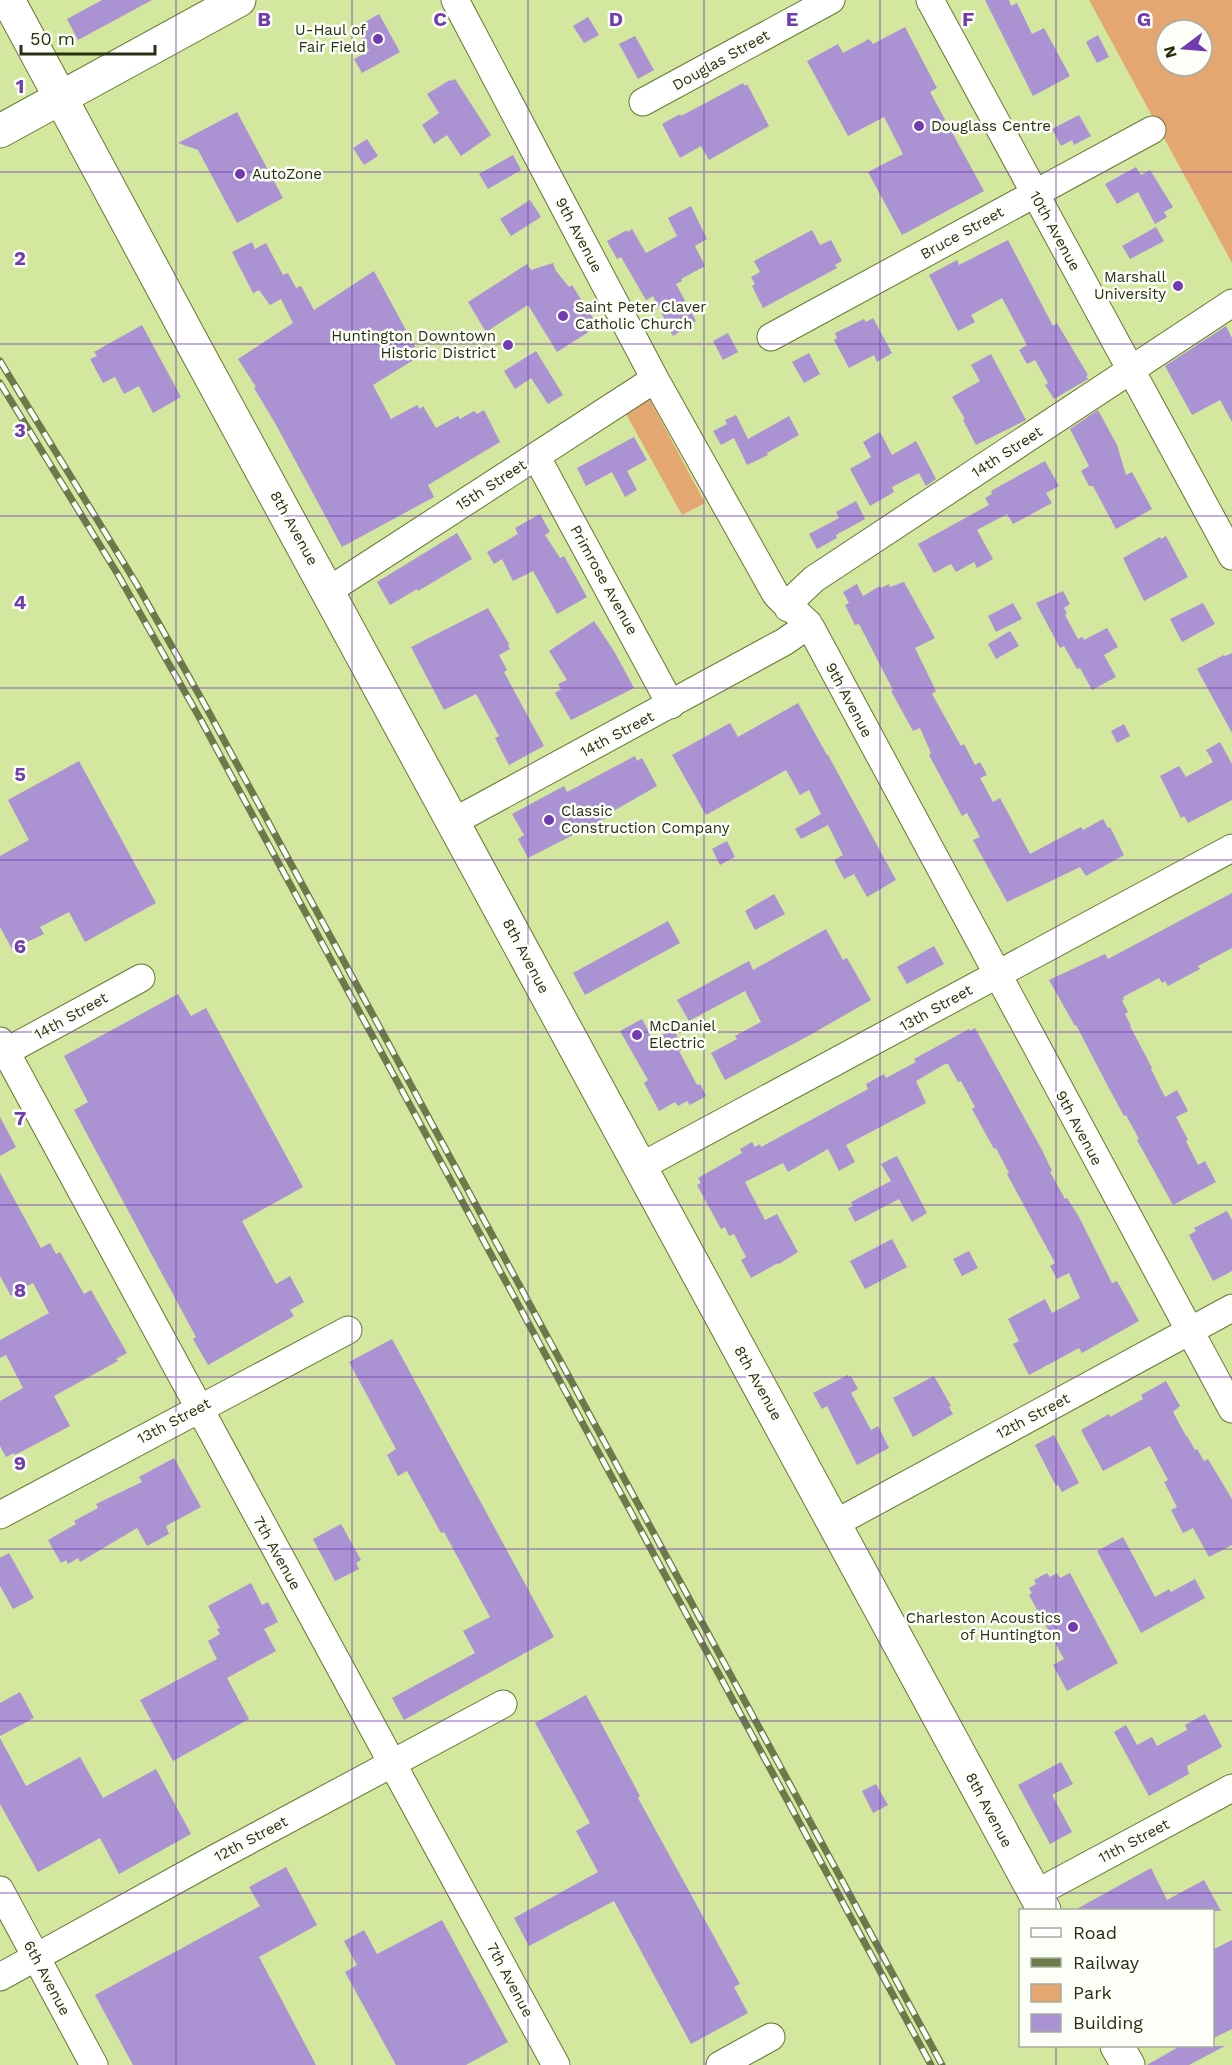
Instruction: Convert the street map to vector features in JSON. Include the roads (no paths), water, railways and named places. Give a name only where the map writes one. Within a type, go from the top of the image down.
[{"type":"main road","name":"8th Avenue","points":[[8,0],[1040,1902]]},
{"type":"main road","points":[[0,131],[239,0]]},
{"type":"main road","points":[[1118,2047],[1128,2065]]},
{"type":"street","name":"9th Avenue","points":[[455,0],[655,379],[775,593],[798,615],[1232,1408]]},
{"type":"street","name":"Douglas Street","points":[[643,102],[831,0]]},
{"type":"street","name":"10th Avenue","points":[[930,0],[1035,194],[1142,363],[1230,549]]},
{"type":"street","name":"Bruce Street","points":[[771,337],[1152,130]]},
{"type":"street","name":"14th Street","points":[[453,822],[786,642],[800,631],[796,596],[814,579],[1232,303]]},
{"type":"street","name":"15th Street","points":[[328,591],[655,379]]},
{"type":"street","name":"Primrose Avenue","points":[[536,456],[671,705]]},
{"type":"street","name":"13th Street","points":[[640,1167],[1232,848]]},
{"type":"street","name":"14th Street","points":[[2,1050],[141,978]]},
{"type":"street","name":"7th Avenue","points":[[2,1050],[556,2065]]},
{"type":"street","name":"12th Street","points":[[834,1524],[1232,1308]]},
{"type":"street","name":"13th Street","points":[[0,1515],[348,1330]]},
{"type":"street","name":"12th Street","points":[[0,1977],[503,1704]]},
{"type":"street","name":"11th Street","points":[[1040,1902],[1232,1788]]},
{"type":"street","name":"6th Avenue","points":[[0,1890],[94,2065]]},
{"type":"street","points":[[720,2065],[771,2037]]},
{"type":"railway","points":[[0,361],[136,583],[206,707],[942,2065]]},
{"type":"railway","points":[[0,383],[117,573],[202,722],[931,2065]]},
{"type":"place","name":"U-Haul of Fair Field","points":[[378,39]]},
{"type":"place","name":"Douglass Centre","points":[[919,126]]},
{"type":"place","name":"AutoZone","points":[[240,174]]},
{"type":"place","name":"Marshall University","points":[[1178,286]]},
{"type":"place","name":"Saint Peter Claver Catholic Church","points":[[563,316]]},
{"type":"place","name":"Huntington Downtown Historic District","points":[[508,345]]},
{"type":"place","name":"Classic Construction Company","points":[[549,820]]},
{"type":"place","name":"McDaniel Electric","points":[[637,1035]]},
{"type":"place","name":"Charleston Acoustics of Huntington","points":[[1073,1627]]}]
